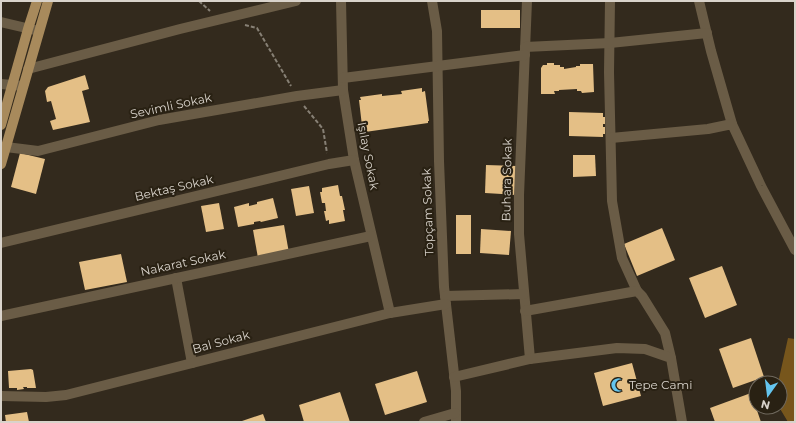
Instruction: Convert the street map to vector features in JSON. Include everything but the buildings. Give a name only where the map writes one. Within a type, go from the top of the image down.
[{"type":"main road","points":[[1,125],[37,1]]},
{"type":"main road","points":[[1,164],[48,1]]},
{"type":"street","points":[[28,69],[296,1]]},
{"type":"street","name":"Işılay Sokak","points":[[341,1],[343,90],[354,160],[390,313]]},
{"type":"street","name":"Topçam Sokak","points":[[432,1],[437,31],[439,161],[446,300],[456,391],[456,418]]},
{"type":"street","name":"Buhara Sokak","points":[[526,1],[519,234],[530,359]]},
{"type":"street","points":[[610,1],[612,202],[622,258],[637,291],[642,296],[665,333],[671,358],[682,422]]},
{"type":"street","points":[[699,1],[732,124],[761,186],[795,250]]},
{"type":"street","points":[[1,22],[39,31]]},
{"type":"street","points":[[343,78],[437,66],[525,51],[707,33]]},
{"type":"street","points":[[1,84],[23,86]]},
{"type":"street","name":"Sevimli Sokak","points":[[6,147],[38,151],[159,120],[296,96],[343,90]]},
{"type":"street","points":[[611,138],[708,129],[732,124]]},
{"type":"street","name":"Bektaş Sokak","points":[[1,243],[329,164],[354,160]]},
{"type":"street","name":"Nakarat Sokak","points":[[1,316],[371,236]]},
{"type":"street","points":[[176,278],[192,363]]},
{"type":"street","points":[[525,311],[637,291]]},
{"type":"street","name":"Bal Sokak","points":[[1,396],[46,397],[66,395],[446,300],[524,294]]},
{"type":"street","points":[[454,377],[530,359],[617,348],[645,349],[671,358]]},
{"type":"street","points":[[424,422],[456,418]]},
{"type":"path","points":[[199,1],[219,20]]},
{"type":"path","points":[[242,25],[257,28],[296,96],[323,129],[329,164]]},
{"type":"shaded area","points":[[788,338],[795,339],[795,422],[788,422],[784,415],[788,415],[788,375],[780,375]]},
{"type":"place","name":"Tepe Cami","points":[[618,385]]}]
